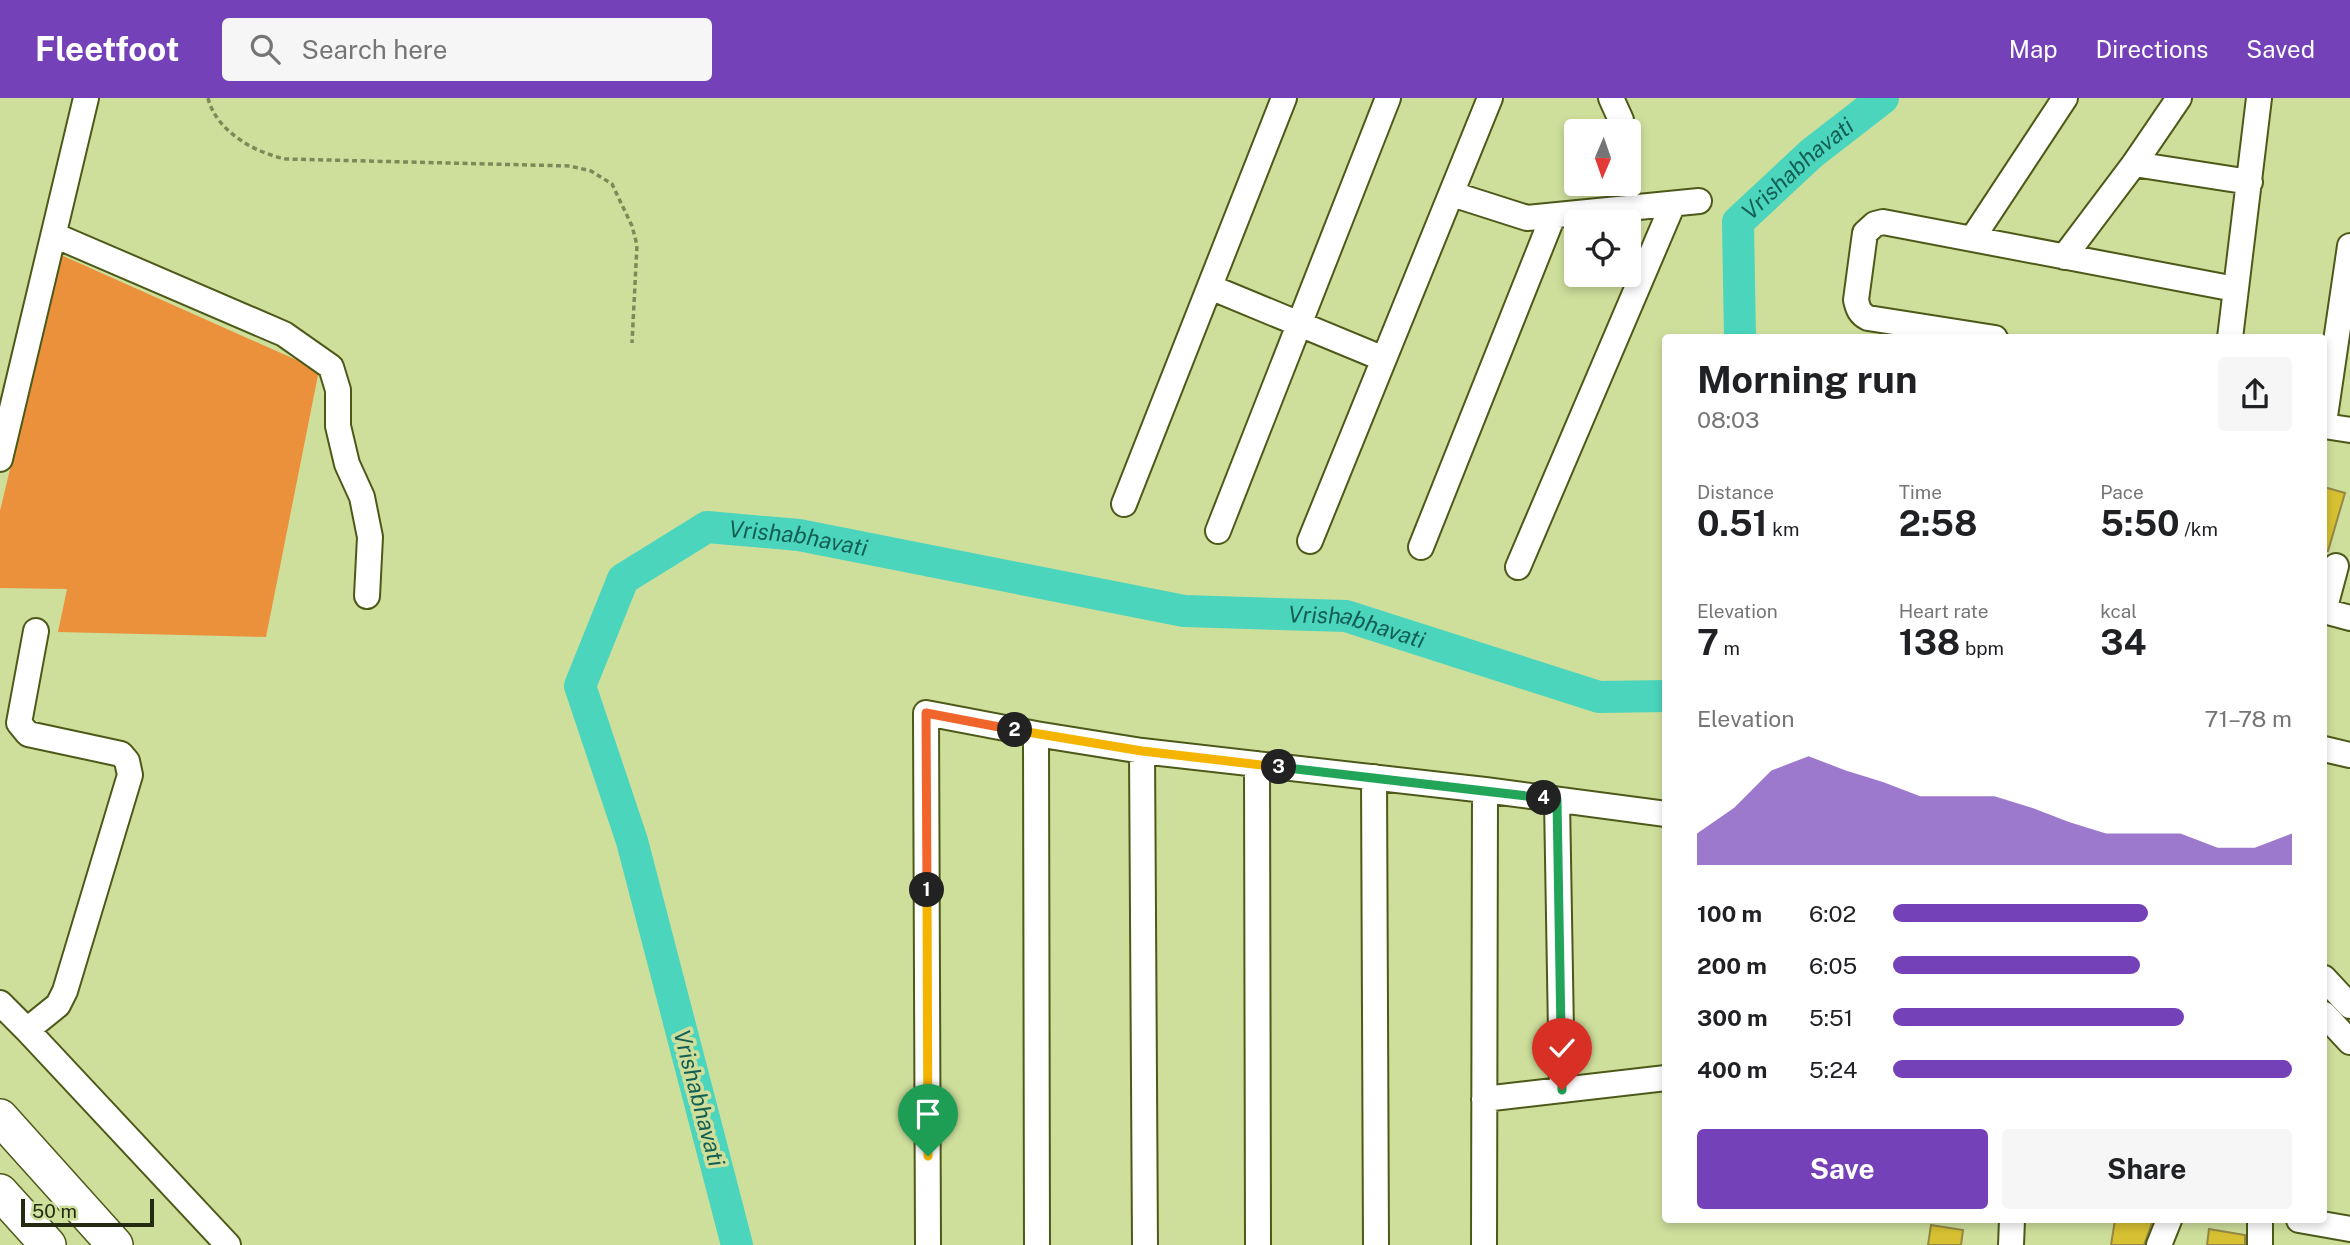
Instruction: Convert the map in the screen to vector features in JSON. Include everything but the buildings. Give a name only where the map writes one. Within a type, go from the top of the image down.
[{"type":"highway","points":[[0,1117],[115,1245]]},
{"type":"highway","points":[[0,1192],[48,1245]]},
{"type":"street","points":[[0,460],[86,98]]},
{"type":"street","points":[[1124,504],[1284,98]]},
{"type":"street","points":[[1218,531],[1388,98]]},
{"type":"street","points":[[1310,541],[1490,98]]},
{"type":"street","points":[[1972,239],[2065,98]]},
{"type":"street","points":[[2064,257],[2134,164],[2179,98]]},
{"type":"street","points":[[2230,334],[2259,98]]},
{"type":"street","points":[[2134,164],[2250,182]]},
{"type":"street","points":[[1452,194],[1527,218],[1699,201]]},
{"type":"street","points":[[1518,567],[1673,204]]},
{"type":"street","points":[[1421,547],[1553,216]]},
{"type":"street","points":[[1970,334],[1868,318],[1858,308],[1856,300],[1865,233],[1875,224],[1883,222],[2235,289]]},
{"type":"street","points":[[54,235],[284,334],[331,367],[338,390],[338,426],[347,464],[362,497],[370,537],[367,596]]},
{"type":"street","points":[[2327,403],[2350,246]]},
{"type":"street","points":[[1210,287],[1384,359]]},
{"type":"street","points":[[2327,425],[2350,430]]},
{"type":"street","points":[[2327,600],[2336,566]]},
{"type":"street","points":[[2327,612],[2350,618]]},
{"type":"street","points":[[27,1030],[58,1005],[65,991],[131,775],[127,761],[121,754],[23,731],[19,723],[36,631]]},
{"type":"street","points":[[928,1245],[926,713],[1142,751],[1485,790],[1662,813]]},
{"type":"street","points":[[1036,734],[1037,1245]]},
{"type":"street","points":[[2327,750],[2350,755]]},
{"type":"street","points":[[1142,751],[1145,1245]]},
{"type":"street","points":[[1257,764],[1258,1245]]},
{"type":"street","points":[[1374,778],[1376,1245]]},
{"type":"street","points":[[1484,1245],[1485,790]]},
{"type":"street","points":[[1557,800],[1562,1090]]},
{"type":"street","points":[[2327,981],[2350,1006]]},
{"type":"street","points":[[0,1003],[228,1245]]},
{"type":"street","points":[[2327,1017],[2350,1042]]},
{"type":"street","points":[[1484,1099],[1662,1078]]},
{"type":"street","points":[[2011,1245],[2012,1223]]},
{"type":"street","points":[[2159,1245],[2168,1223]]},
{"type":"street","points":[[2260,1223],[2260,1245]]},
{"type":"street","points":[[2316,1223],[2350,1229]]},
{"type":"path","points":[[208,98],[210,106],[224,125],[248,145],[260,152],[286,159],[570,166],[592,172],[612,184],[632,226],[637,244],[632,343]]},
{"type":"shaded area","points":[[61,255],[319,370],[266,637],[58,632],[67,589],[0,588],[0,511]]},
{"type":"waterway","name":"Vrishabhavati","points":[[1740,334],[1738,222],[1812,153],[1883,98]]},
{"type":"waterway","name":"Vrishabhavati","points":[[737,1245],[632,841],[580,686],[623,579],[707,527],[799,535],[1184,611],[1346,616],[1599,697],[1662,696]]},
{"type":"route","points":[[928,1156],[926,713],[1142,751],[1557,800],[1562,1090]]}]
